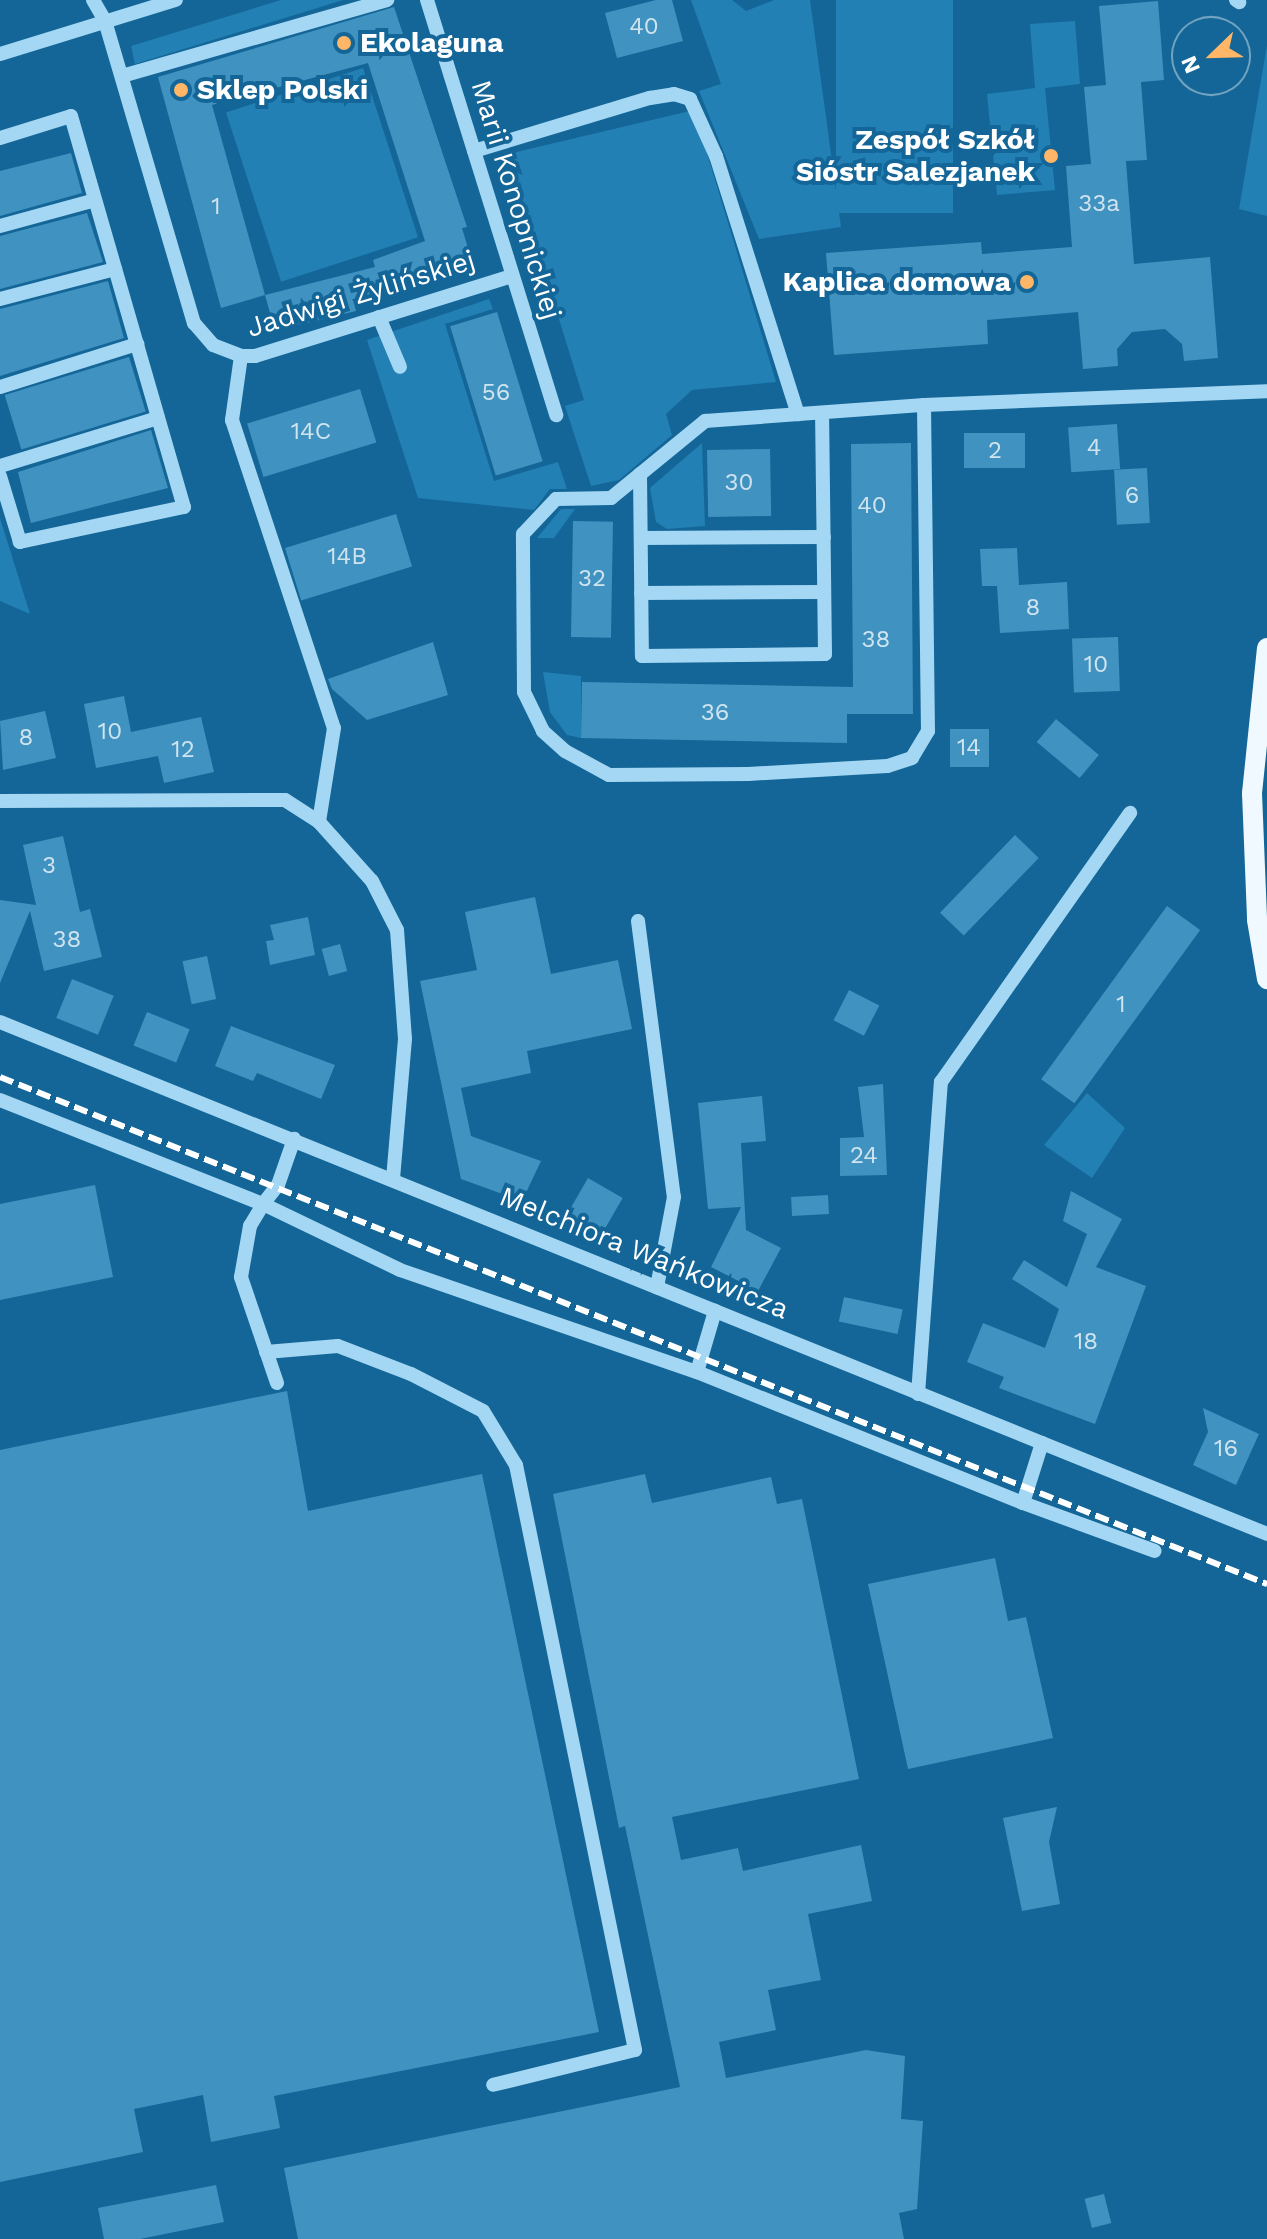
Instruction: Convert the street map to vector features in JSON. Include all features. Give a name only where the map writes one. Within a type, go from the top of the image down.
[{"type":"main road","points":[[1267,648],[1252,793],[1257,920],[1267,979]]},
{"type":"street","points":[[93,0],[105,21],[122,76],[387,0]]},
{"type":"street","points":[[0,54],[176,0]]},
{"type":"street","name":"Marii Konopnickiej","points":[[427,0],[556,415]]},
{"type":"street","name":"Jadwigi Żylińskiej","points":[[122,76],[194,323],[202,336],[225,352],[241,356],[512,276]]},
{"type":"street","points":[[474,151],[650,98],[674,94],[690,99],[716,156],[798,414]]},
{"type":"street","points":[[0,138],[71,116],[184,507],[20,542],[0,476]]},
{"type":"street","points":[[0,226],[95,200]]},
{"type":"street","points":[[0,299],[115,269]]},
{"type":"street","points":[[379,317],[400,367]]},
{"type":"street","points":[[0,387],[137,344]]},
{"type":"street","points":[[241,356],[232,420],[334,728],[319,822]]},
{"type":"street","points":[[924,405],[928,731],[912,758],[887,766],[748,774],[609,775],[565,751],[543,731],[524,692],[523,534],[556,499],[611,498],[705,421],[924,405],[1267,391]]},
{"type":"street","points":[[640,474],[642,656],[825,654],[822,413]]},
{"type":"street","points":[[0,466],[158,418]]},
{"type":"street","points":[[641,538],[824,537]]},
{"type":"street","points":[[641,593],[824,592]]},
{"type":"street","points":[[0,801],[285,800],[319,822],[372,881],[397,930],[405,1039],[393,1178]]},
{"type":"street","points":[[918,1394],[941,1082],[1130,813]]},
{"type":"street","points":[[638,921],[674,1197],[657,1287]]},
{"type":"street","name":"Melchiora Wańkowicza","points":[[0,1022],[393,1178],[1267,1534]]},
{"type":"street","points":[[0,1100],[263,1204],[400,1270],[697,1372],[1023,1503],[1155,1551]]},
{"type":"street","points":[[277,1383],[241,1277],[250,1226],[278,1185],[294,1139]]},
{"type":"street","points":[[697,1372],[715,1311]]},
{"type":"street","points":[[266,1352],[338,1346],[411,1374],[483,1411],[516,1465],[635,2050],[493,2085]]},
{"type":"street","points":[[1023,1503],[1042,1443]]},
{"type":"shaded area","points":[[281,0],[343,0],[135,64],[131,46]]},
{"type":"shaded area","points":[[691,0],[732,0],[746,11],[774,0],[810,0],[841,227],[759,239],[699,91],[721,84]]},
{"type":"shaded area","points":[[836,0],[953,0],[953,213],[836,213]]},
{"type":"shaded area","points":[[1075,21],[1080,84],[1045,88],[1055,190],[997,195],[987,94],[1035,88],[1030,24]]},
{"type":"shaded area","points":[[1267,45],[1267,216],[1239,209]]},
{"type":"shaded area","points":[[363,68],[418,237],[281,282],[226,112]]},
{"type":"shaded area","points":[[694,110],[776,382],[692,390],[666,414],[672,435],[619,480],[591,486],[565,406],[584,400],[508,154]]},
{"type":"shaded area","points":[[489,299],[493,309],[445,324],[494,481],[558,462],[567,489],[550,489],[534,510],[418,498],[367,340]]},
{"type":"shaded area","points":[[702,443],[705,526],[667,529],[656,522],[650,488]]},
{"type":"shaded area","points":[[561,509],[575,509],[554,538],[537,538]]},
{"type":"shaded area","points":[[0,518],[30,614],[0,601]]},
{"type":"shaded area","points":[[543,672],[581,676],[581,738],[567,735],[550,712]]},
{"type":"shaded area","points":[[1087,1093],[1125,1128],[1092,1178],[1044,1145]]},
{"type":"building","points":[[656,0],[672,0],[683,41],[617,58],[605,13]]},
{"type":"building","points":[[1158,1],[1164,80],[1141,82],[1147,160],[1126,161],[1134,264],[1210,257],[1218,358],[1184,361],[1182,344],[1165,329],[1132,332],[1117,349],[1118,366],[1083,369],[1078,312],[987,320],[988,344],[834,355],[826,253],[981,242],[982,254],[1072,247],[1066,166],[1091,164],[1084,87],[1106,85],[1099,6]]},
{"type":"building","points":[[394,7],[467,227],[462,228],[473,265],[355,305],[356,311],[275,331],[265,295],[221,308],[158,77]],"holes":[[[368,63],[425,241],[373,260],[375,267],[265,295],[212,105]]]},
{"type":"building","points":[[71,153],[82,193],[0,216],[0,171]]},
{"type":"building","points":[[87,213],[103,262],[0,289],[0,236]]},
{"type":"building","points":[[108,281],[124,338],[0,376],[0,309]]},
{"type":"building","points":[[497,312],[543,461],[496,476],[450,326]]},
{"type":"building","points":[[129,357],[146,412],[21,450],[5,395]]},
{"type":"building","points":[[360,389],[376,443],[264,477],[247,423]]},
{"type":"building","points":[[1117,424],[1120,469],[1071,472],[1068,427]]},
{"type":"building","points":[[151,430],[168,488],[31,523],[18,472]]},
{"type":"building","points":[[964,433],[1025,433],[1025,468],[964,468]]},
{"type":"building","points":[[911,443],[913,714],[847,714],[847,743],[581,738],[582,682],[853,687],[851,444]]},
{"type":"building","points":[[770,449],[771,516],[708,517],[707,450]]},
{"type":"building","points":[[1147,468],[1150,523],[1117,525],[1114,470]]},
{"type":"building","points":[[396,514],[412,567],[301,601],[285,548]]},
{"type":"building","points":[[573,521],[613,522],[611,638],[571,637]]},
{"type":"building","points":[[1017,548],[1019,585],[1067,582],[1069,629],[1000,633],[997,586],[982,586],[980,549]]},
{"type":"building","points":[[1118,637],[1120,691],[1074,693],[1072,639]]},
{"type":"building","points":[[433,642],[448,695],[367,720],[332,689],[328,679]]},
{"type":"building","points":[[124,696],[131,732],[201,717],[214,772],[164,783],[158,756],[96,768],[84,704]]},
{"type":"building","points":[[45,711],[56,758],[3,770],[0,721]]},
{"type":"building","points":[[1056,719],[1099,755],[1080,778],[1037,742]]},
{"type":"building","points":[[950,729],[989,729],[989,767],[950,767]]},
{"type":"building","points":[[1015,835],[1039,858],[964,936],[940,913]]},
{"type":"building","points":[[63,836],[80,912],[90,909],[102,957],[44,971],[30,911],[0,983],[0,900],[36,905],[23,845]]},
{"type":"building","points":[[535,897],[551,974],[618,960],[632,1029],[527,1051],[531,1073],[461,1088],[471,1136],[541,1161],[522,1201],[461,1179],[420,981],[477,970],[465,912]]},
{"type":"building","points":[[1167,906],[1200,930],[1074,1103],[1041,1079]]},
{"type":"building","points":[[308,917],[315,955],[270,965],[266,941],[274,940],[270,925]]},
{"type":"building","points":[[340,944],[347,971],[329,976],[322,949]]},
{"type":"building","points":[[207,956],[216,999],[192,1004],[183,961]]},
{"type":"building","points":[[72,979],[114,996],[98,1035],[56,1018]]},
{"type":"building","points":[[849,990],[879,1005],[864,1036],[834,1020]]},
{"type":"building","points":[[147,1012],[190,1029],[176,1063],[134,1045]]},
{"type":"building","points":[[231,1026],[335,1065],[321,1099],[257,1073],[253,1081],[215,1066]]},
{"type":"building","points":[[883,1084],[887,1175],[840,1176],[840,1138],[864,1137],[858,1087]]},
{"type":"building","points":[[762,1096],[766,1141],[741,1143],[746,1230],[781,1248],[758,1291],[711,1267],[741,1207],[708,1209],[698,1103]]},
{"type":"building","points":[[588,1178],[623,1198],[601,1235],[566,1215]]},
{"type":"building","points":[[95,1185],[113,1277],[0,1300],[0,1204]]},
{"type":"building","points":[[1071,1191],[1122,1219],[1096,1267],[1146,1286],[1095,1424],[999,1388],[1004,1377],[967,1362],[983,1323],[1045,1348],[1059,1309],[1012,1279],[1024,1260],[1067,1287],[1087,1234],[1063,1221]]},
{"type":"building","points":[[828,1195],[829,1214],[792,1216],[791,1197]]},
{"type":"building","points":[[844,1297],[903,1309],[897,1334],[839,1321]]},
{"type":"building","points":[[287,1391],[308,1511],[482,1474],[599,2032],[274,2096],[280,2128],[211,2142],[203,2095],[134,2109],[143,2152],[0,2182],[0,1450]]},
{"type":"building","points":[[1203,1408],[1259,1434],[1236,1485],[1193,1465],[1208,1432]]},
{"type":"building","points":[[645,1474],[652,1503],[771,1477],[777,1504],[802,1499],[859,1779],[672,1817],[681,1860],[738,1848],[743,1871],[861,1845],[872,1901],[808,1914],[821,1980],[768,1990],[776,2030],[719,2042],[726,2078],[866,2050],[905,2056],[901,2119],[923,2121],[917,2209],[899,2213],[904,2239],[298,2239],[284,2168],[680,2087],[625,1826],[619,1828],[553,1494]]},
{"type":"building","points":[[995,1558],[1008,1621],[1026,1617],[1053,1738],[908,1769],[868,1584]]},
{"type":"building","points":[[1057,1807],[1049,1842],[1060,1904],[1022,1911],[1003,1818]]},
{"type":"building","points":[[216,2185],[224,2222],[140,2239],[104,2239],[98,2208]]},
{"type":"building","points":[[1104,2194],[1111,2223],[1092,2228],[1085,2199]]},
{"type":"railway","points":[[0,1077],[1267,1584]]},
{"type":"place","name":"Ekolaguna","points":[[344,43]]},
{"type":"place","name":"Sklep Polski","points":[[181,90]]},
{"type":"place","name":"Zespół Szkół Sióstr Salezjanek","points":[[1051,156]]},
{"type":"place","name":"Kaplica domowa","points":[[1027,282]]}]
